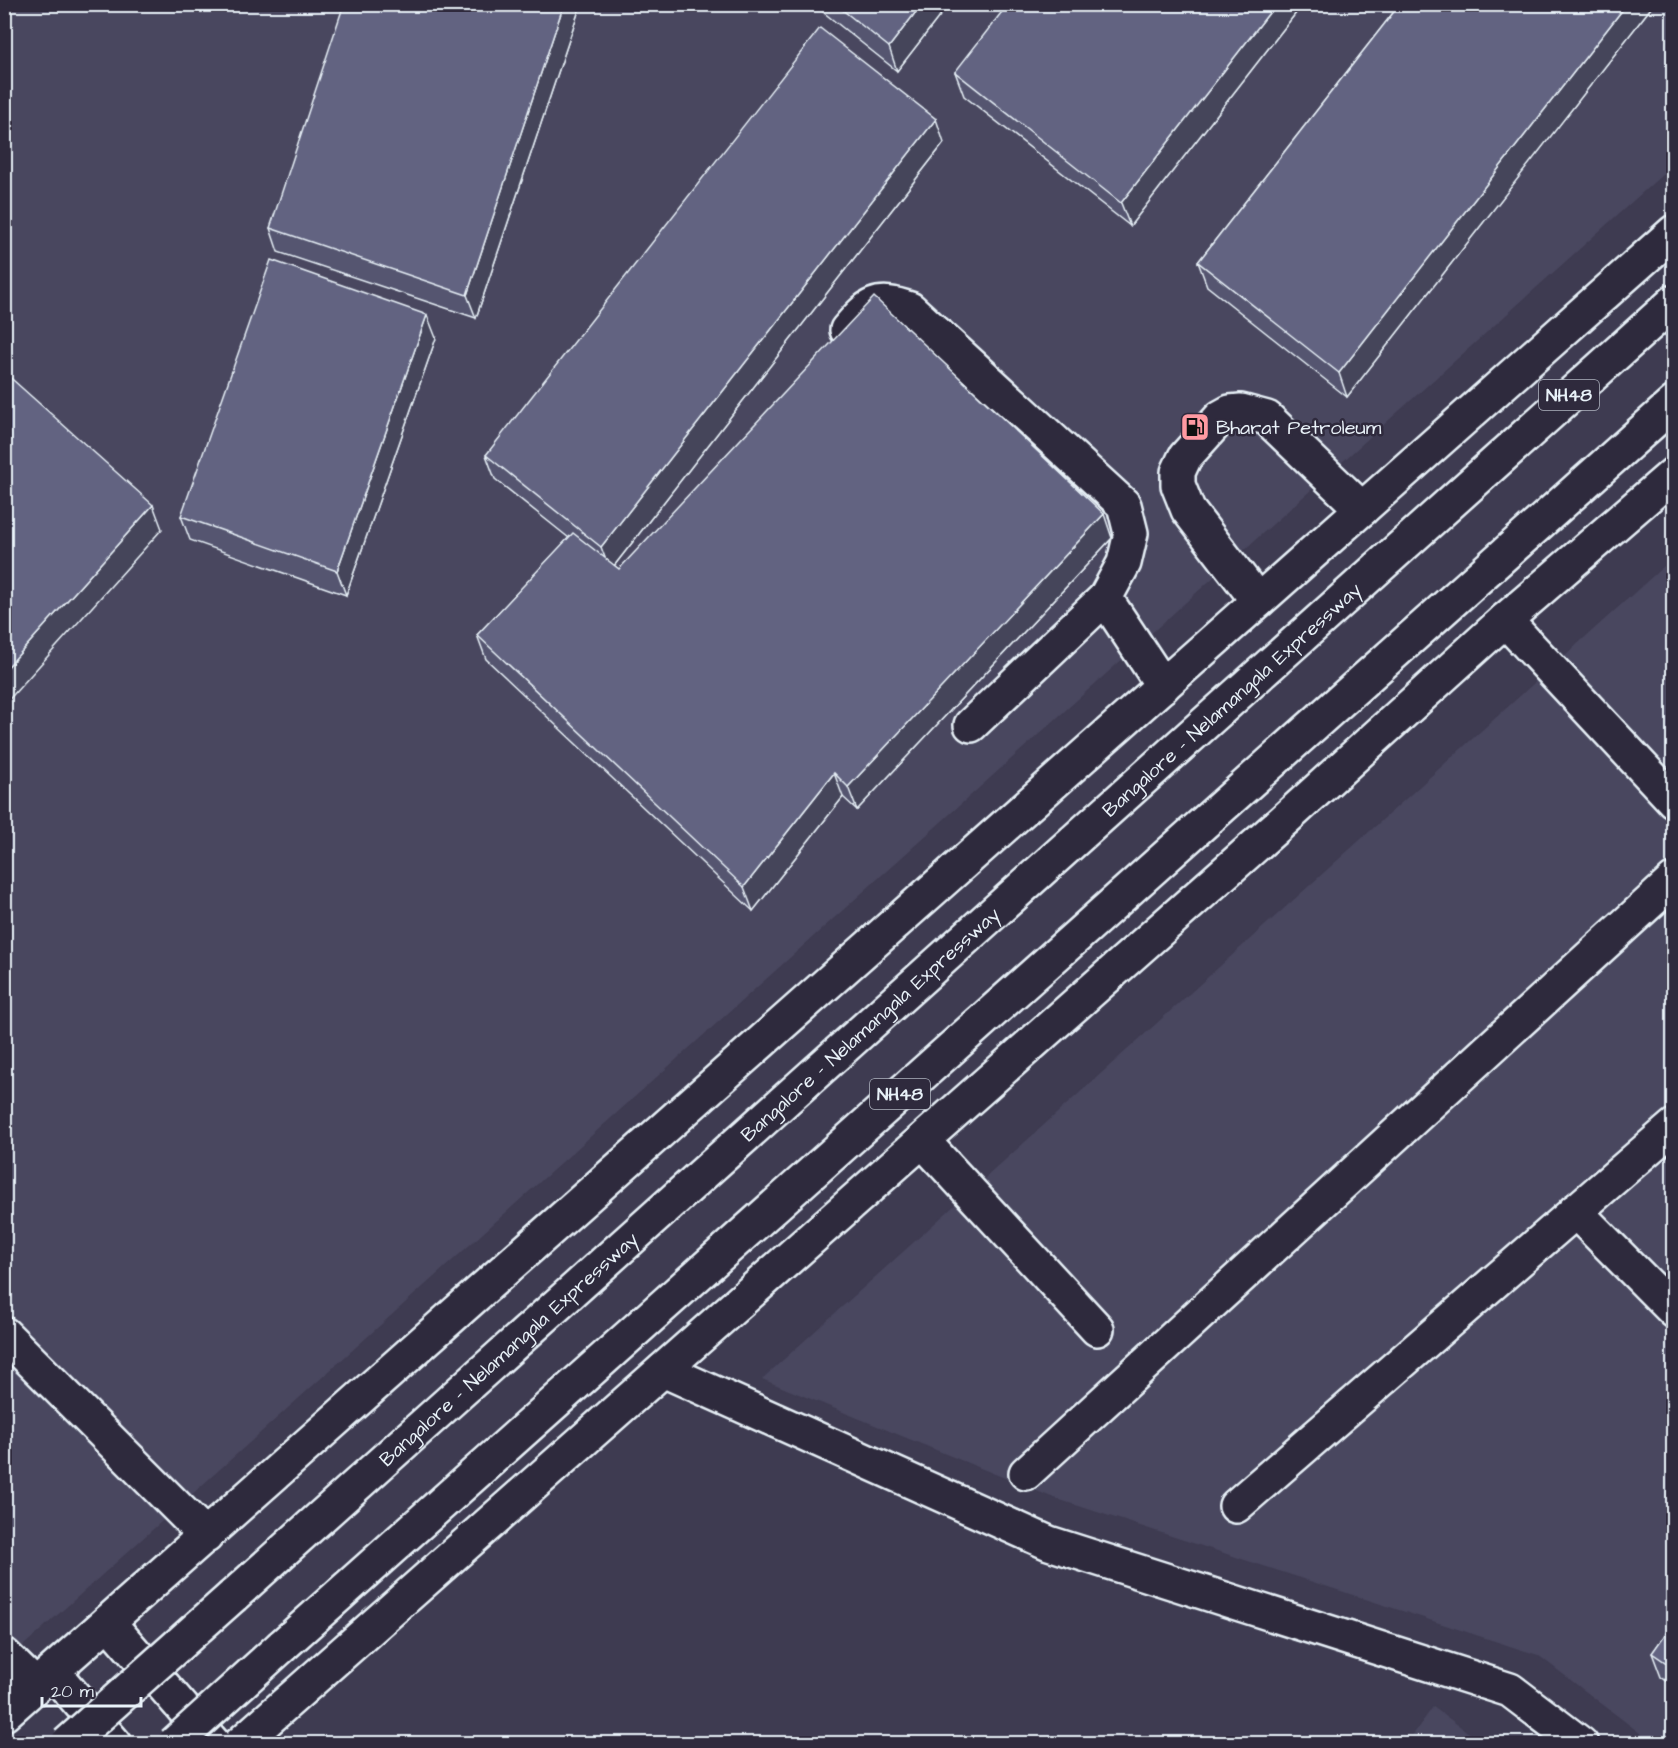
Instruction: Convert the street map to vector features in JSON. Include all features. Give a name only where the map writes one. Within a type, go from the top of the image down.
[{"type":"main road","points":[[4,1714],[1674,232]]},
{"type":"main road","points":[[826,353],[865,309],[887,301],[910,309],[1124,505],[1131,533],[1124,563],[1105,598],[971,725]]},
{"type":"main road","name":"Bangalore - Nelamangala Expressway","points":[[67,1743],[1674,302]]},
{"type":"main road","name":"NH48","points":[[174,1743],[1674,404]]},
{"type":"main road","points":[[1258,601],[1188,510],[1178,485],[1178,472],[1185,457],[1221,417],[1230,412],[1241,411],[1267,418],[1362,509]]},
{"type":"main road","points":[[240,1743],[923,1141],[1505,620],[1674,474]]},
{"type":"main road","points":[[1105,598],[1163,686]]},
{"type":"main road","points":[[1505,620],[1674,801]]},
{"type":"main road","points":[[1026,1473],[1674,880]]},
{"type":"main road","points":[[1236,1506],[1674,1126]]},
{"type":"main road","points":[[923,1141],[1097,1329]]},
{"type":"main road","points":[[1575,1211],[1674,1311]]},
{"type":"main road","points":[[4,1334],[206,1536]]},
{"type":"main road","points":[[663,1370],[1049,1543],[1510,1690],[1581,1743]]},
{"type":"main road","points":[[108,1622],[214,1743]]},
{"type":"main road","points":[[4,1655],[45,1679],[115,1743]]},
{"type":"shaded area","points":[[5,5],[1673,5],[1673,165],[5,1662]]},
{"type":"shaded area","points":[[1673,558],[1673,1743],[1653,1743],[1538,1655],[1054,1498],[762,1379]]},
{"type":"shaded area","points":[[1433,1707],[1483,1743],[1407,1743]]},
{"type":"building","points":[[344,4],[564,4],[467,295],[270,228]]},
{"type":"building","points":[[835,4],[922,4],[889,47]]},
{"type":"building","points":[[1008,4],[1276,4],[1121,203],[955,72]]},
{"type":"building","points":[[1400,4],[1627,4],[1339,373],[1198,262]]},
{"type":"building","points":[[820,28],[936,119],[601,547],[486,455]]},
{"type":"building","points":[[271,260],[427,315],[337,571],[181,516]]},
{"type":"building","points":[[874,297],[1104,514],[848,787],[834,773],[744,887],[477,635],[573,533],[619,569]]},
{"type":"building","points":[[4,372],[153,505],[4,671]]},
{"type":"building","points":[[1674,1622],[1674,1668],[1652,1653]]},
{"type":"place","name":"Bharat Petroleum","points":[[1195,427]]}]
